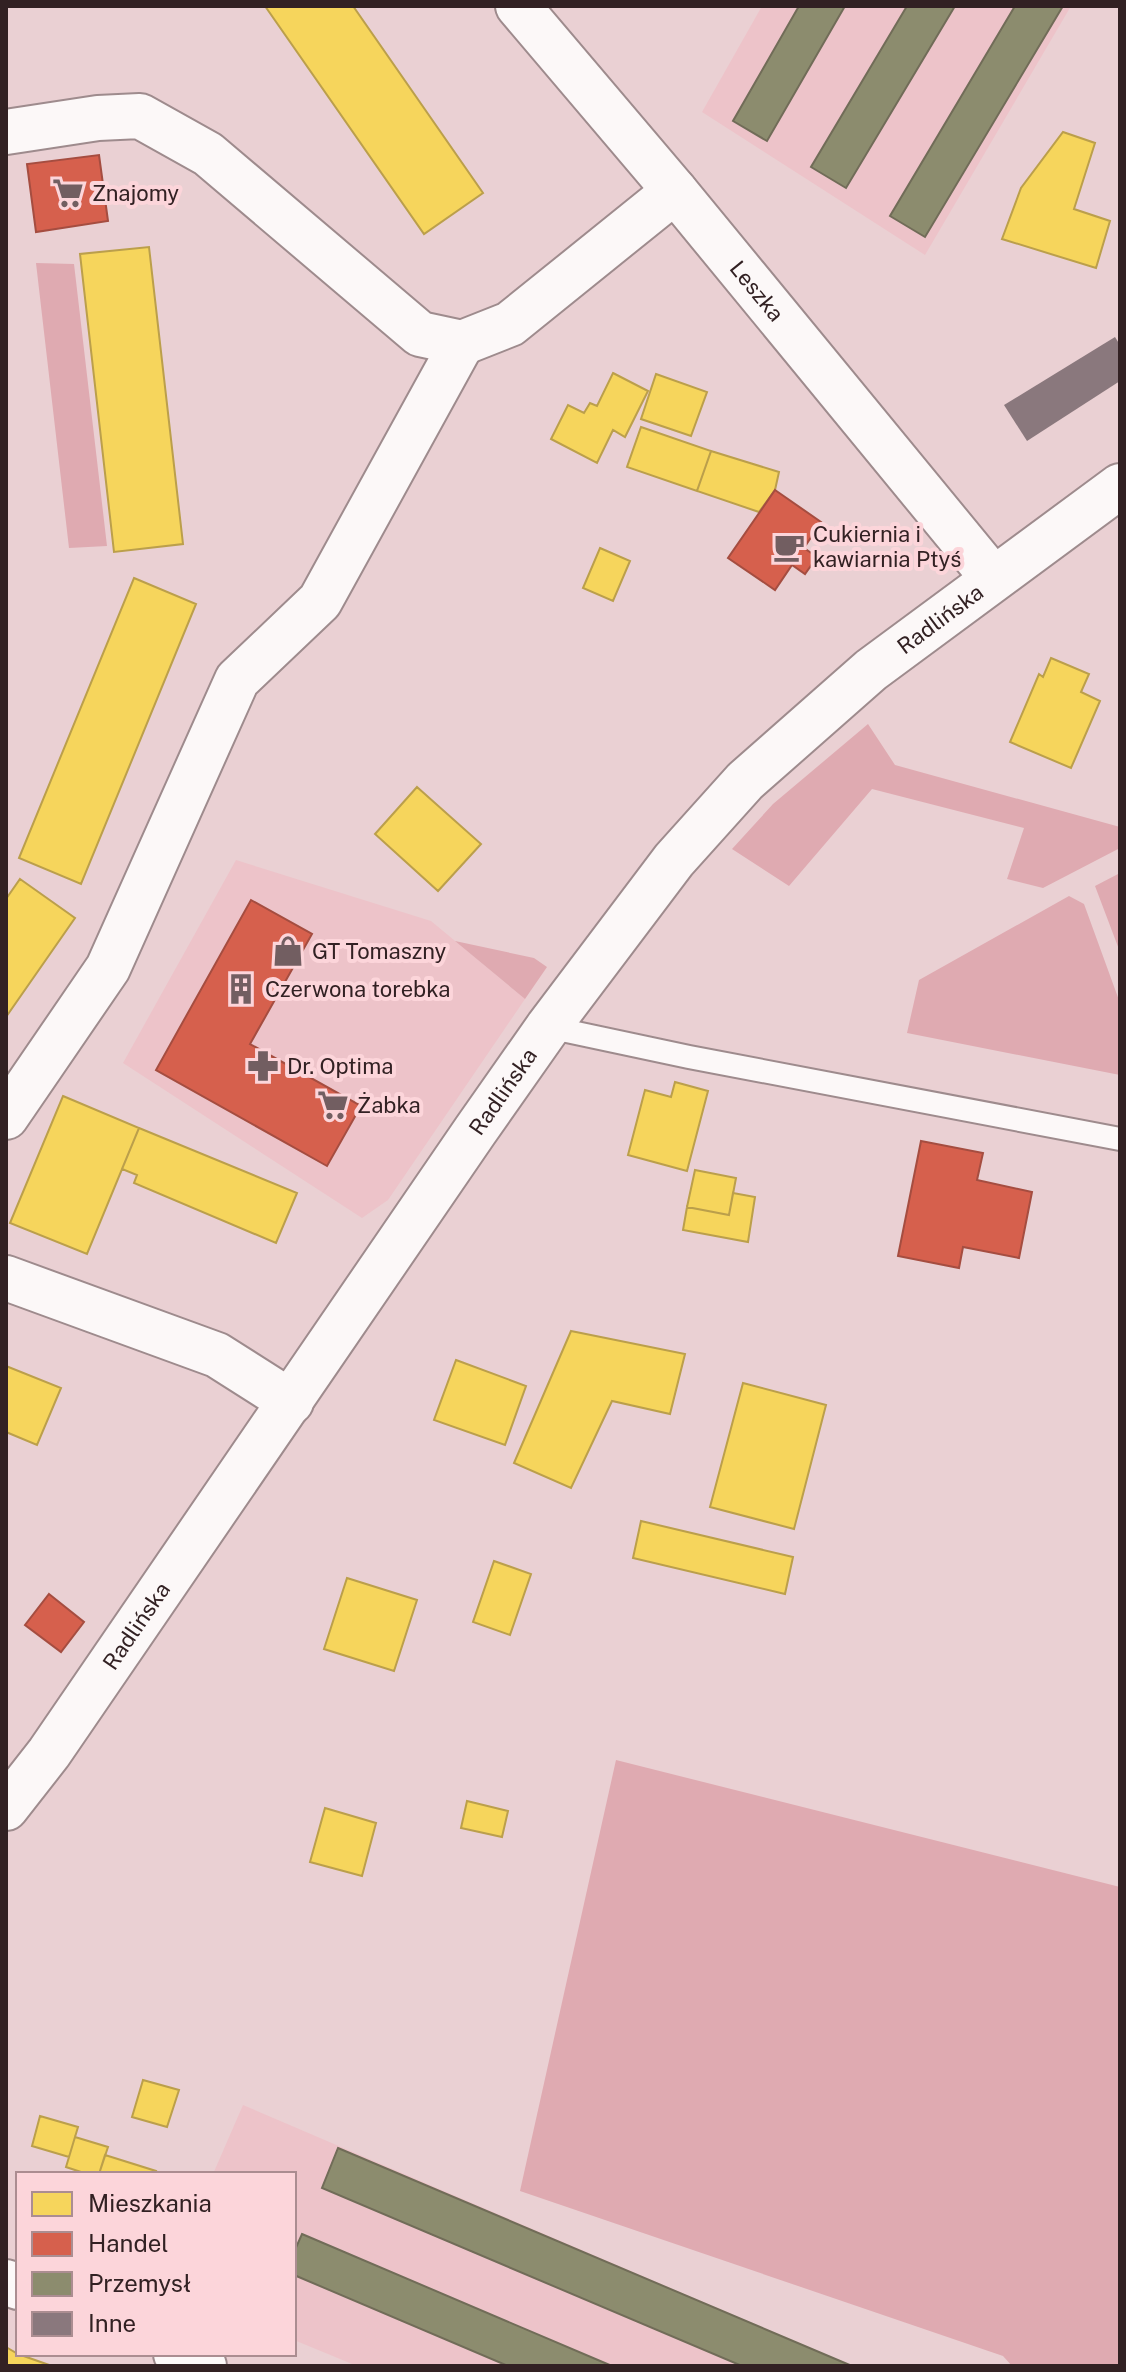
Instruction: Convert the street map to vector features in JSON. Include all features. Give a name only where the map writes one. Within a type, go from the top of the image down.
[{"type":"street","name":"Leszka","points":[[518,6],[675,191],[993,578]]},
{"type":"street","points":[[6,132],[98,118],[140,116],[208,154],[420,334],[462,343],[510,324],[675,191]]},
{"type":"street","points":[[6,1117],[108,968],[237,680],[320,601],[462,343]]},
{"type":"street","name":"Radlińska","points":[[6,1808],[49,1753],[548,1027],[674,860],[745,781],[871,670],[1120,486]]},
{"type":"street","points":[[6,1278],[217,1355],[291,1402]]},
{"type":"street","points":[[181,2356],[204,2366]]},
{"type":"lane","points":[[548,1027],[1120,1139]]},
{"type":"shaded area","points":[[762,6],[1071,6],[925,255],[702,112]]},
{"type":"shaded area","points":[[36,263],[74,264],[107,546],[69,548]]},
{"type":"shaded area","points":[[868,724],[895,765],[1120,827],[1120,848],[1043,888],[1007,879],[1024,828],[872,789],[789,886],[732,849],[773,804]]},
{"type":"shaded area","points":[[236,860],[431,921],[525,999],[388,1200],[362,1218],[123,1063]]},
{"type":"shaded area","points":[[1120,873],[1120,952],[1095,886]]},
{"type":"shaded area","points":[[1069,896],[1084,904],[1120,1003],[1120,1075],[907,1033],[919,980]]},
{"type":"shaded area","points":[[455,941],[534,958],[547,967],[525,999]]},
{"type":"shaded area","points":[[616,1760],[1120,1887],[1120,2366],[1012,2366],[1003,2356],[520,2191]]},
{"type":"shaded area","points":[[243,2105],[853,2366],[357,2366],[296,2341],[296,2172],[214,2172]]},
{"type":"building: Mieszkania","points":[[265,6],[353,6],[483,193],[424,234]]},
{"type":"building: Mieszkania","points":[[1063,132],[1095,143],[1074,209],[1110,221],[1096,268],[1002,239],[1021,188]]},
{"type":"building: Mieszkania","points":[[149,247],[183,544],[114,552],[80,254]]},
{"type":"building: Mieszkania","points":[[613,373],[648,391],[625,437],[613,430],[597,463],[551,439],[568,405],[584,413],[590,403],[597,406]]},
{"type":"building: Mieszkania","points":[[656,374],[707,392],[691,436],[641,419]]},
{"type":"building: Mieszkania","points":[[641,427],[711,451],[697,491],[627,467]]},
{"type":"building: Mieszkania","points":[[711,451],[779,472],[775,490],[759,512],[697,491]]},
{"type":"building: Mieszkania","points":[[600,548],[630,561],[613,601],[583,588]]},
{"type":"building: Mieszkania","points":[[134,578],[196,604],[81,884],[19,858]]},
{"type":"building: Mieszkania","points":[[1051,658],[1089,674],[1081,692],[1100,701],[1071,768],[1010,742],[1039,674],[1043,677]]},
{"type":"building: Mieszkania","points":[[417,787],[481,844],[438,891],[375,834]]},
{"type":"building: Mieszkania","points":[[20,879],[75,918],[6,1017],[6,899]]},
{"type":"building: Mieszkania","points":[[675,1082],[708,1091],[687,1171],[628,1155],[645,1090],[671,1097]]},
{"type":"building: Mieszkania","points":[[63,1096],[139,1128],[87,1254],[10,1223]]},
{"type":"building: Mieszkania","points":[[139,1128],[297,1193],[276,1243],[134,1183],[137,1175],[122,1169]]},
{"type":"building: Mieszkania","points":[[695,1170],[736,1178],[729,1215],[687,1207]]},
{"type":"building: Mieszkania","points":[[733,1193],[755,1197],[748,1242],[683,1230],[687,1207],[729,1215]]},
{"type":"building: Mieszkania","points":[[571,1331],[685,1354],[670,1414],[612,1401],[571,1488],[514,1463]]},
{"type":"building: Mieszkania","points":[[456,1360],[526,1386],[505,1445],[434,1420]]},
{"type":"building: Mieszkania","points":[[6,1366],[61,1388],[37,1445],[6,1432]]},
{"type":"building: Mieszkania","points":[[743,1383],[826,1405],[794,1529],[710,1507]]},
{"type":"building: Mieszkania","points":[[641,1521],[793,1557],[785,1594],[633,1558]]},
{"type":"building: Mieszkania","points":[[494,1561],[531,1574],[510,1635],[473,1622]]},
{"type":"building: Mieszkania","points":[[347,1578],[417,1600],[394,1671],[324,1649]]},
{"type":"building: Mieszkania","points":[[467,1801],[508,1811],[502,1837],[461,1828]]},
{"type":"building: Mieszkania","points":[[325,1808],[376,1823],[362,1876],[310,1862]]},
{"type":"building: Mieszkania","points":[[143,2080],[179,2090],[167,2127],[132,2117]]},
{"type":"building: Mieszkania","points":[[40,2116],[78,2127],[69,2157],[32,2146]]},
{"type":"building: Mieszkania","points":[[75,2137],[108,2147],[100,2172],[81,2172],[66,2167]]},
{"type":"building: Mieszkania","points":[[105,2155],[156,2171],[156,2172],[100,2172]]},
{"type":"building: Mieszkania","points":[[6,2347],[16,2356],[52,2366],[6,2366]]},
{"type":"building: Handel","name":"Znajomy","points":[[99,155],[108,221],[36,232],[27,164]]},
{"type":"building: Handel","points":[[775,490],[821,522],[804,548],[817,557],[805,574],[792,565],[775,590],[728,558]]},
{"type":"building: Handel","name":"Czerwona torebka","points":[[251,900],[312,934],[250,1044],[361,1106],[327,1166],[156,1070]]},
{"type":"building: Handel","points":[[921,1141],[983,1153],[977,1180],[1032,1192],[1019,1258],[963,1247],[959,1268],[898,1256]]},
{"type":"building: Handel","points":[[49,1594],[84,1622],[61,1652],[25,1625]]},
{"type":"building: Przemysł","points":[[799,6],[845,6],[767,141],[733,121]]},
{"type":"building: Przemysł","points":[[907,6],[955,6],[846,188],[811,167]]},
{"type":"building: Przemysł","points":[[1015,6],[1063,6],[925,237],[890,216]]},
{"type":"building: Przemysł","points":[[338,2148],[852,2366],[742,2366],[322,2188]]},
{"type":"building: Przemysł","points":[[302,2234],[612,2366],[508,2366],[296,2276],[296,2248]]},
{"type":"building: Inne","points":[[1115,337],[1120,345],[1120,381],[1027,441],[1004,405]]},
{"type":"place","name":"Znajomy","points":[[68,193]]},
{"type":"place","name":"Cukiernia i kawiarnia Ptyś","points":[[789,547]]},
{"type":"place","name":"GT Tomaszny","points":[[288,951]]},
{"type":"place","name":"Czerwona torebka","points":[[241,989]]},
{"type":"place","name":"Dr. Optima","points":[[263,1066]]},
{"type":"place","name":"Żabka","points":[[333,1105]]}]
